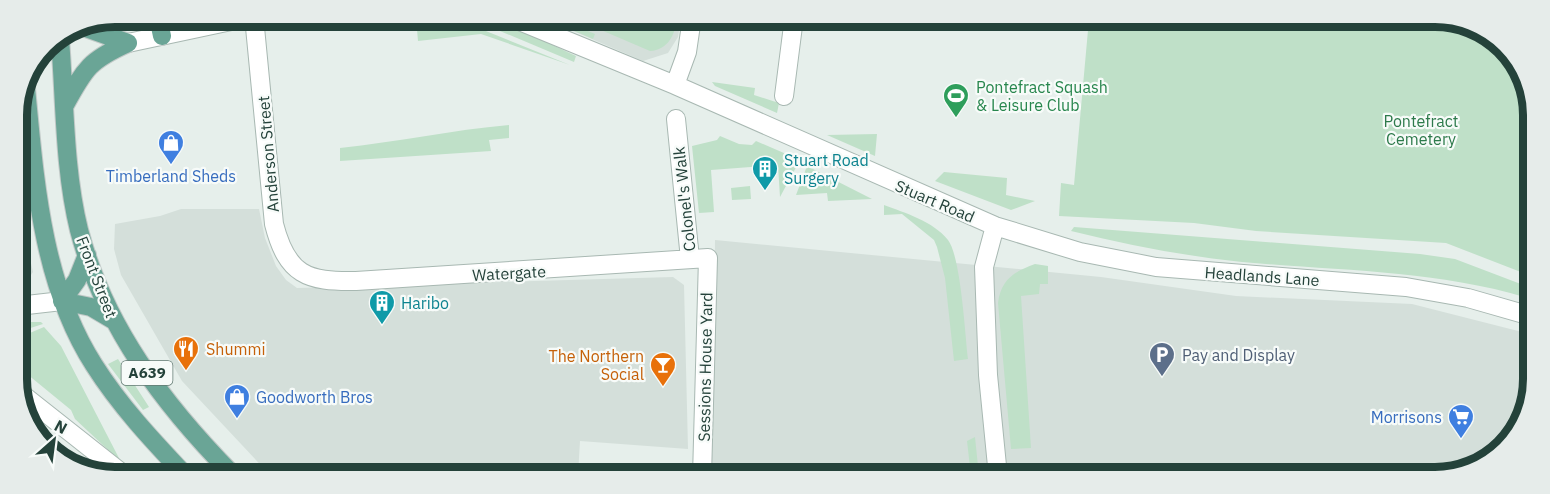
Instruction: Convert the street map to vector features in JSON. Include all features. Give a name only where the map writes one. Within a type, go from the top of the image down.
[{"type":"main road","points":[[160,27],[162,36]]},
{"type":"main road","points":[[93,31],[128,43]]},
{"type":"main road","points":[[65,105],[89,66],[102,55],[128,43]]},
{"type":"main road","name":"Front Street","points":[[61,46],[69,164],[79,228],[87,255],[113,320],[124,341],[188,429],[225,467]]},
{"type":"main road","name":"A639","points":[[28,106],[32,154],[44,232],[62,301],[93,365],[142,430],[177,467]]},
{"type":"main road","points":[[87,255],[77,279],[62,301],[91,307],[113,320]]},
{"type":"street","points":[[128,43],[205,27]]},
{"type":"street","name":"Anderson Street","points":[[253,27],[274,224],[289,261],[310,279]]},
{"type":"street","name":"Stuart Road","points":[[534,27],[675,85],[995,226],[984,267],[988,375],[997,467]]},
{"type":"street","points":[[675,85],[687,52],[691,27]]},
{"type":"street","points":[[784,96],[793,27]]},
{"type":"street","name":"Colonel's Walk","points":[[676,119],[687,138],[699,259]]},
{"type":"street","name":"Headlands Lane","points":[[995,226],[1080,252],[1156,267],[1406,288],[1468,298],[1523,314]]},
{"type":"street","name":"Watergate","points":[[310,279],[356,282],[699,259]]},
{"type":"street","name":"Sessions House Yard","points":[[699,259],[702,467]]},
{"type":"street","points":[[27,305],[62,301]]},
{"type":"street","points":[[30,401],[114,467]]},
{"type":"shaded area","points":[[564,27],[680,27],[678,37],[668,53],[643,61]]},
{"type":"shaded area","name":"Haribo","points":[[181,209],[259,209],[265,238],[276,266],[286,280],[297,288],[673,277],[684,285],[688,449],[580,441],[578,467],[262,467],[182,381],[121,275],[114,249],[115,224],[160,216]]},
{"type":"shaded area","points":[[715,240],[1101,277],[1236,296],[1412,304],[1523,332],[1522,390],[1516,413],[1508,428],[1493,445],[1479,455],[1441,467],[709,467],[714,364]]},
{"type":"shaded area","points":[[27,246],[33,272],[27,281]]},
{"type":"shaded area","points":[[43,430],[80,459],[61,449]]},
{"type":"green space","points":[[417,27],[476,27],[570,65],[481,34],[418,41]]},
{"type":"green space","points":[[490,27],[514,27],[576,56],[574,62]]},
{"type":"green space","points":[[565,27],[578,27],[595,34],[593,39]]},
{"type":"green space","points":[[594,27],[675,27],[666,45],[650,51]]},
{"type":"green space","name":"Pontefract Cemetery","points":[[1088,27],[1435,27],[1458,30],[1479,39],[1501,57],[1514,76],[1521,98],[1523,115],[1523,273],[1446,243],[1256,231],[1194,223],[1059,216],[1061,183],[1074,185]]},
{"type":"green space","points":[[712,82],[755,88],[754,95],[779,103],[777,113],[715,86]]},
{"type":"green space","points":[[509,125],[509,138],[489,140],[491,151],[340,161],[340,148]]},
{"type":"green space","points":[[877,134],[875,156],[827,135]]},
{"type":"green space","points":[[720,136],[739,144],[752,145],[756,141],[800,160],[780,197],[778,165],[711,170],[714,212],[699,213],[692,146],[717,140]]},
{"type":"green space","points":[[807,166],[872,199],[828,201],[827,193],[796,195]]},
{"type":"green space","points":[[944,172],[1007,178],[1006,195],[1035,201],[1011,210],[935,181]]},
{"type":"green space","points":[[750,186],[751,199],[732,200],[731,188]]},
{"type":"green space","points":[[884,205],[927,223],[948,240],[959,279],[968,359],[954,361],[945,278],[934,240],[902,214],[884,215]]},
{"type":"green space","points":[[1074,227],[1420,254],[1455,259],[1523,285],[1523,297],[1496,289],[1424,277],[1242,262],[1178,253],[1071,231]]},
{"type":"green space","points":[[1035,264],[1048,266],[1048,284],[1040,284],[1039,294],[1021,296],[1031,448],[1011,449],[998,303],[1002,288],[1009,278],[1020,270]]},
{"type":"green space","points":[[27,322],[43,324],[27,329]]},
{"type":"green space","points":[[44,327],[61,346],[121,462],[75,419],[71,410],[27,374],[27,334]]},
{"type":"green space","points":[[118,359],[149,407],[143,410],[108,364]]},
{"type":"green space","points":[[975,437],[978,467],[970,467],[967,441]]},
{"type":"place","name":"Pontefract Squash & Leisure Club","points":[[956,119]]},
{"type":"place","name":"Timberland Sheds","points":[[171,166]]},
{"type":"place","name":"Stuart Road Surgery","points":[[765,192]]},
{"type":"place","name":"Haribo","points":[[382,326]]},
{"type":"place","name":"Shummi","points":[[186,372]]},
{"type":"place","name":"Pay and Display","points":[[1162,378]]},
{"type":"place","name":"The Northern Social","points":[[663,388]]},
{"type":"place","name":"Goodworth Bros","points":[[237,420]]},
{"type":"place","name":"Morrisons","points":[[1461,440]]}]
